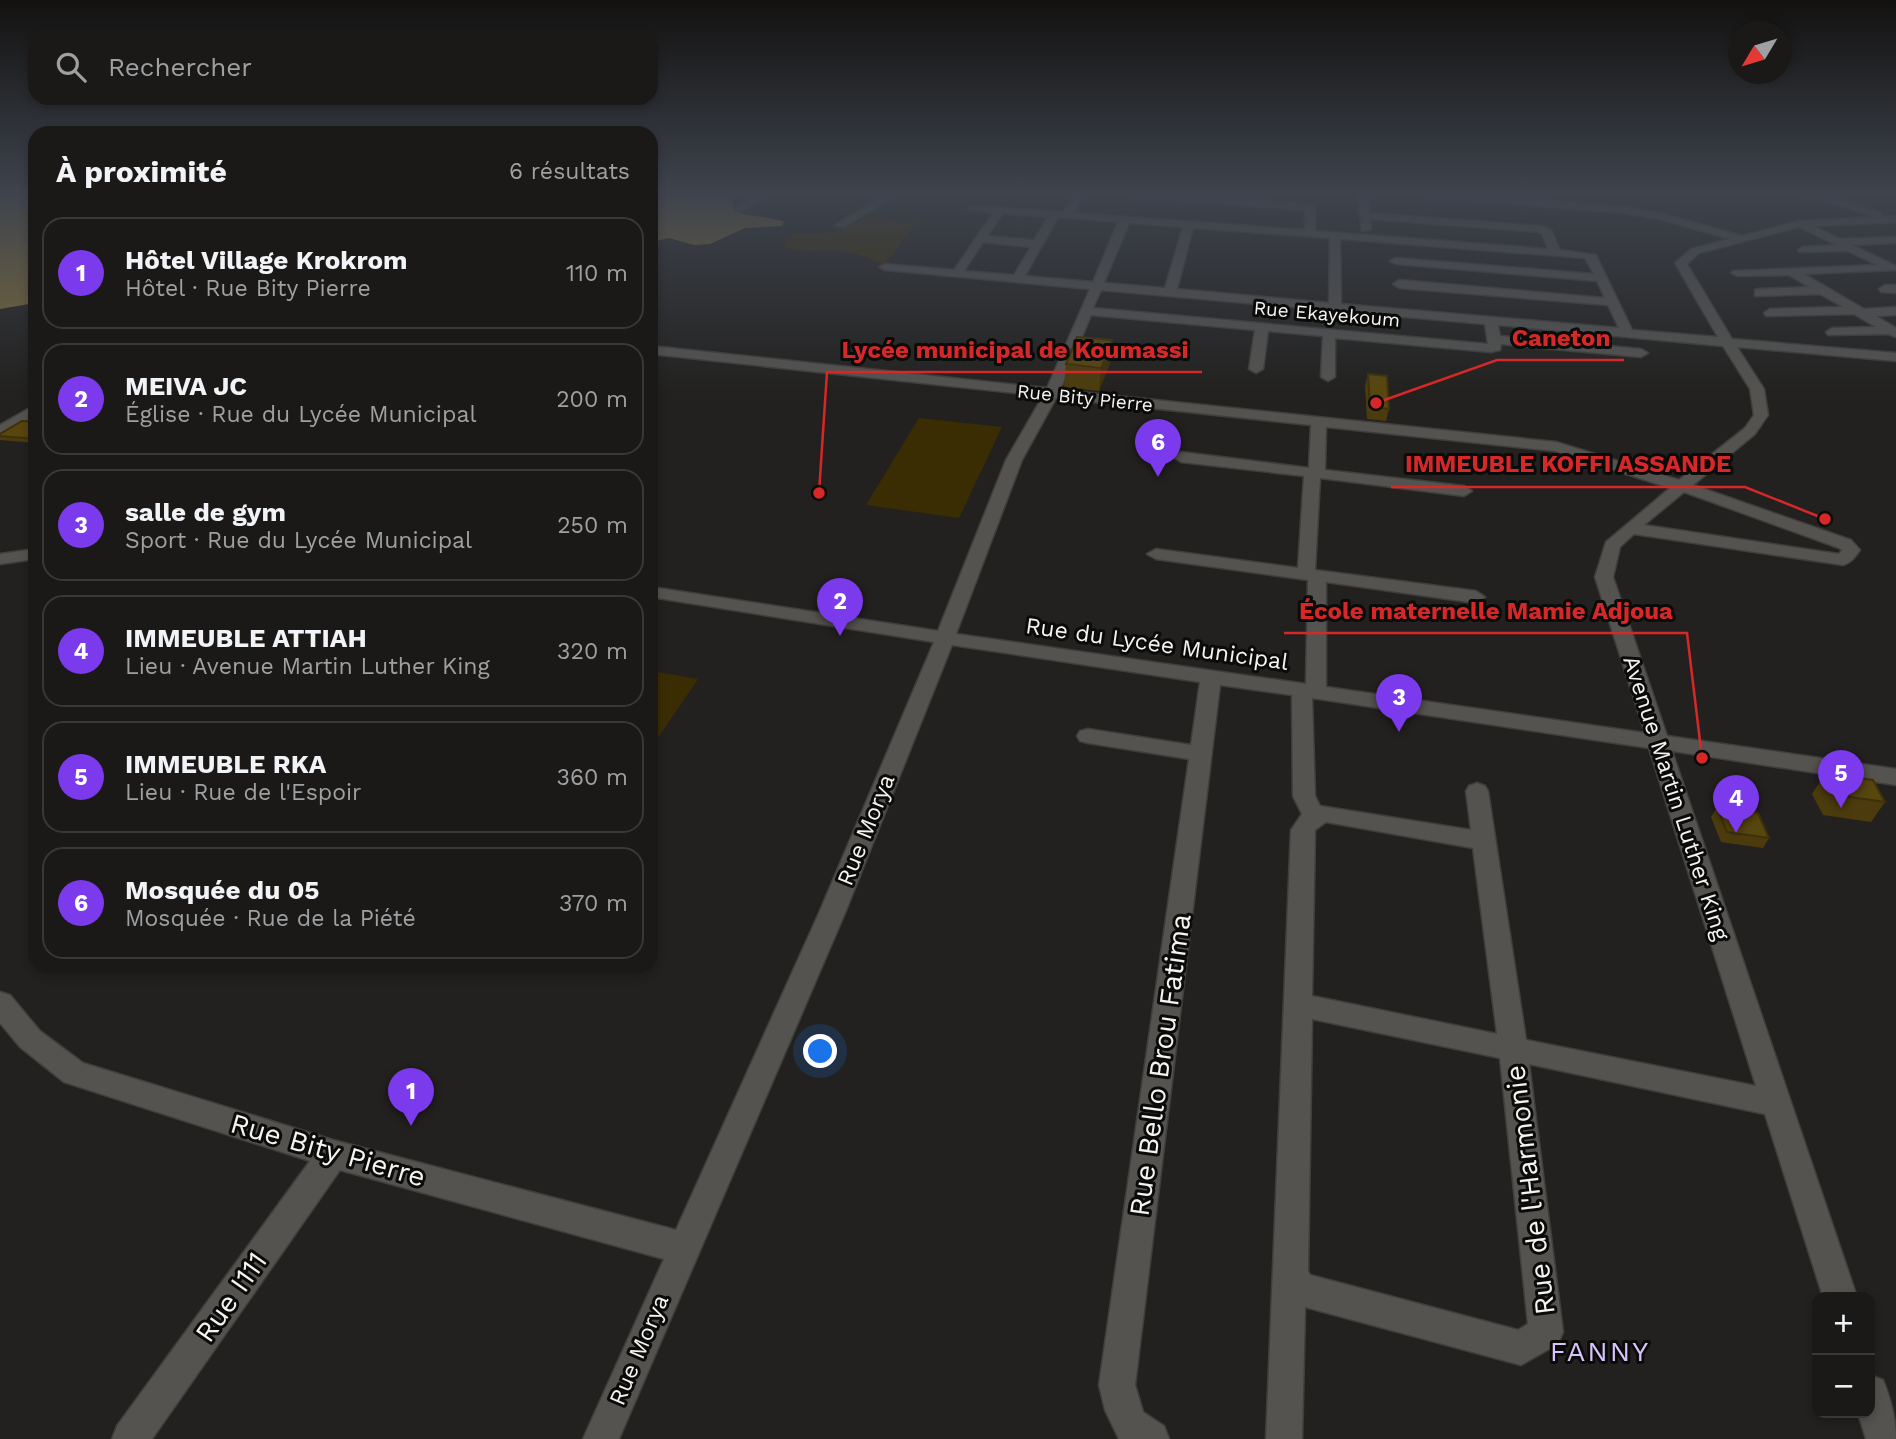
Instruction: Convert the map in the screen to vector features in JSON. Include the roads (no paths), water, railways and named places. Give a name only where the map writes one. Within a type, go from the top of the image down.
[{"type":"street","points":[[957,273],[966,260]]},
{"type":"street","points":[[1018,278],[1028,260]]},
{"type":"street","name":"Rue Morya","points":[[601,1439],[832,913],[945,638],[1014,460],[1051,394],[1108,260]]},
{"type":"street","points":[[1170,292],[1179,260]]},
{"type":"street","points":[[1335,260],[1335,307]]},
{"type":"street","points":[[1593,260],[1627,333]]},
{"type":"street","name":"Avenue Martin Luther King","points":[[1683,260],[1681,262],[1684,272],[1757,389],[1761,415],[1750,431],[1630,528],[1612,546],[1604,577],[1838,1292]]},
{"type":"street","points":[[1400,298],[1396,261],[1601,278]]},
{"type":"street","points":[[1737,273],[1895,265]]},
{"type":"street","points":[[885,267],[1335,307],[1400,298],[1612,302]]},
{"type":"street","points":[[1791,272],[1893,332]]},
{"type":"street","points":[[979,290],[989,276]]},
{"type":"street","points":[[1759,293],[1821,290]]},
{"type":"street","points":[[1400,298],[1491,321],[1896,357]]},
{"type":"street","name":"Rue Ekayekoum","points":[[1086,311],[1491,348],[1495,347],[1494,339]]},
{"type":"street","points":[[1770,313],[1896,311]]},
{"type":"street","points":[[1491,321],[1494,339],[1641,352]]},
{"type":"street","points":[[1256,369],[1262,327]]},
{"type":"street","points":[[1832,332],[1893,332]]},
{"type":"street","points":[[1328,377],[1329,333]]},
{"type":"street","name":"Rue Bity Pierre","points":[[658,351],[1556,447],[1593,456],[1681,486],[1845,544],[1852,550],[1843,560],[1630,528]]},
{"type":"street","points":[[0,432],[28,414]]},
{"type":"street","points":[[1314,816],[1304,796],[1319,421]]},
{"type":"street","points":[[1181,457],[1464,491]]},
{"type":"street","points":[[1156,554],[1476,597]]},
{"type":"street","points":[[0,559],[28,555]]},
{"type":"street","name":"Rue du Lycée Municipal","points":[[658,593],[945,638],[1896,777]]},
{"type":"street","name":"Rue Bello Brou Fatima","points":[[1151,1439],[1144,1437],[1123,1418],[1117,1385],[1211,677]]},
{"type":"street","points":[[1088,736],[1202,754]]},
{"type":"street","points":[[1477,791],[1513,1049]]},
{"type":"street","points":[[1284,1439],[1303,830],[1306,822],[1323,813],[1484,841]]},
{"type":"street","name":"Rue Bity Pierre","points":[[0,1003],[30,1039],[74,1073],[333,1154],[683,1248]]},
{"type":"street","points":[[1299,1005],[1775,1103]]},
{"type":"street","name":"Rue de l'Harmonie","points":[[1291,1276],[1300,1289],[1521,1348],[1546,1332],[1513,1049]]},
{"type":"street","name":"Rue I111","points":[[130,1439],[333,1154]]},
{"type":"street","points":[[1875,1409],[1884,1439]]},
{"type":"place","name":"Caneton","points":[[1376,403]]},
{"type":"place","name":"Mosquée du 05","points":[[1158,477]]},
{"type":"place","name":"Lycée municipal de Koumassi","points":[[819,493]]},
{"type":"place","name":"IMMEUBLE KOFFI ASSANDE","points":[[1825,519]]},
{"type":"place","name":"MEIVA JC","points":[[840,636]]},
{"type":"place","name":"salle de gym","points":[[1399,732]]},
{"type":"place","name":"École maternelle Mamie Adjoua","points":[[1702,758]]},
{"type":"place","name":"IMMEUBLE RKA","points":[[1841,808]]},
{"type":"place","name":"IMMEUBLE ATTIAH","points":[[1736,833]]},
{"type":"place","name":"Hôtel Village Krokrom","points":[[411,1126]]},
{"type":"district","name":"FANNY","points":[[1600,1351]]}]
